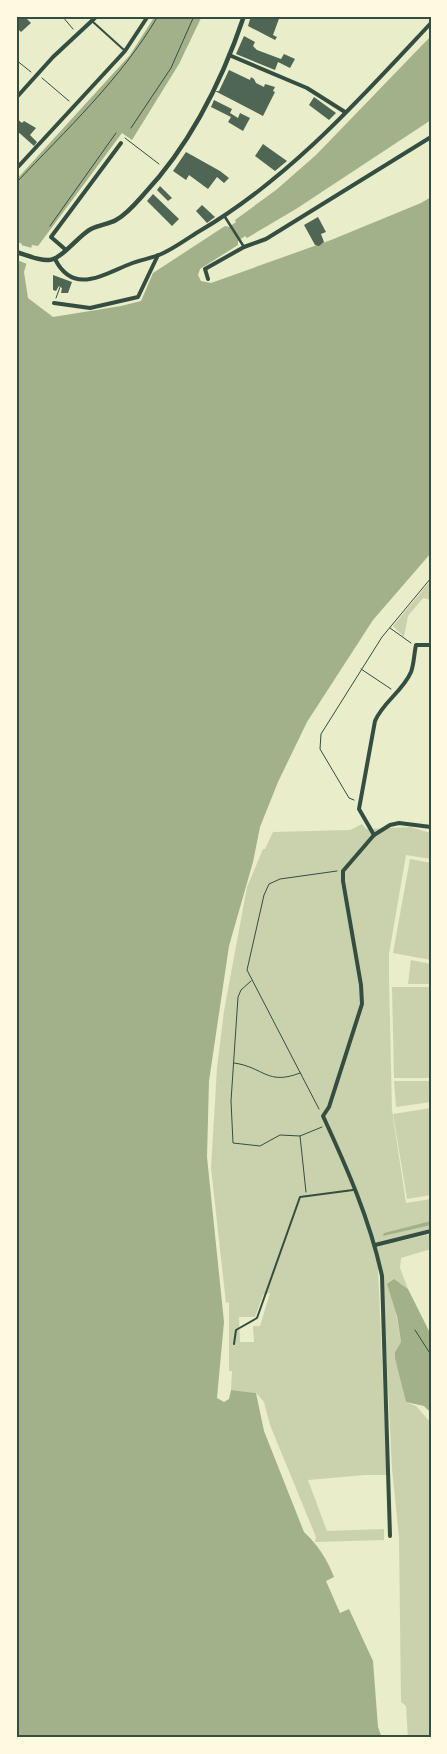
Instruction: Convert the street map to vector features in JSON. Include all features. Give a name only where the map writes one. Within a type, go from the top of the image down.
[{"type":"street","points":[[16,98],[97,16]]},
{"type":"street","points":[[16,170],[125,51],[148,16]]},
{"type":"street","points":[[18,253],[45,260],[55,259],[92,229],[117,219],[134,205],[166,169],[185,143],[201,116],[229,55],[244,16]]},
{"type":"street","points":[[55,259],[65,274],[86,281],[142,259],[158,255],[225,216],[292,166],[431,22]]},
{"type":"street","points":[[229,55],[307,88],[345,112]]},
{"type":"street","points":[[208,279],[205,269],[244,247],[266,239],[431,137]]},
{"type":"street","points":[[66,250],[51,237],[121,143]]},
{"type":"street","points":[[225,216],[244,247]]},
{"type":"street","points":[[54,303],[90,308],[138,298],[158,255]]},
{"type":"street","points":[[374,834],[361,817],[359,809],[375,721],[381,709],[396,694],[411,671],[416,645],[431,646]]},
{"type":"street","points":[[390,1536],[382,1276],[375,1245],[356,1190],[323,1116],[329,1107],[362,1004],[361,985],[343,881],[343,871],[374,834],[390,825],[399,823],[431,827]]},
{"type":"street","points":[[375,1245],[431,1231]]},
{"type":"lane","points":[[92,21],[125,51]]},
{"type":"lane","points":[[234,1344],[236,1330],[257,1318],[300,1197],[356,1190]]},
{"type":"path","points":[[62,16],[78,34]]},
{"type":"path","points":[[16,183],[90,105],[132,55],[158,16]]},
{"type":"path","points":[[132,128],[171,68],[194,16]]},
{"type":"path","points":[[16,60],[75,105]]},
{"type":"path","points":[[50,226],[116,133]]},
{"type":"path","points":[[121,143],[125,138],[166,169]]},
{"type":"path","points":[[54,303],[60,287]]},
{"type":"path","points":[[360,802],[348,798],[320,749],[319,741],[321,734],[360,669],[390,627],[431,578]]},
{"type":"path","points":[[390,627],[416,645]]},
{"type":"path","points":[[360,669],[380,680],[396,694]]},
{"type":"path","points":[[323,1116],[251,981],[247,970],[248,957],[269,884],[280,879],[343,871]]},
{"type":"path","points":[[251,981],[241,990],[238,997],[231,1101],[233,1143],[257,1146],[280,1135],[300,1136],[327,1125]]},
{"type":"path","points":[[233,1063],[257,1068],[273,1079],[286,1079],[301,1072]]},
{"type":"path","points":[[300,1136],[306,1195]]},
{"type":"path","points":[[415,1330],[431,1356]]},
{"type":"shaded area","points":[[155,16],[202,16],[179,64],[132,140],[122,133],[38,246],[32,245],[24,272],[28,298],[53,317],[141,301],[153,273],[225,226],[229,227],[236,222],[235,220],[276,190],[316,155],[431,36],[431,120],[296,209],[247,238],[245,236],[238,241],[238,245],[200,269],[198,275],[201,281],[211,283],[331,240],[421,203],[431,197],[431,553],[373,620],[307,722],[278,782],[260,827],[253,862],[229,946],[209,1081],[207,1157],[224,1322],[217,1398],[224,1402],[229,1399],[231,1390],[256,1393],[264,1431],[304,1532],[318,1547],[331,1570],[334,1577],[326,1581],[340,1613],[349,1609],[373,1661],[378,1727],[382,1738],[16,1738],[16,265],[22,244],[18,242],[16,180],[130,55]]},
{"type":"shaded area","points":[[431,580],[431,600],[423,598],[408,616],[404,637],[393,626]]},
{"type":"shaded area","points":[[362,824],[366,829],[410,827],[431,833],[431,859],[406,855],[389,954],[389,978],[392,1110],[406,1203],[431,1199],[431,1229],[395,1238],[396,1242],[431,1234],[431,1249],[401,1258],[400,1268],[408,1289],[400,1283],[396,1313],[401,1342],[395,1352],[406,1402],[416,1406],[431,1423],[431,1738],[408,1738],[406,1706],[401,1702],[399,1537],[392,1469],[382,1268],[378,1269],[387,1475],[308,1480],[327,1531],[384,1529],[384,1540],[315,1542],[316,1537],[270,1425],[264,1402],[256,1393],[231,1390],[232,1371],[229,1371],[229,1302],[226,1303],[211,1168],[217,1068],[224,1011],[247,887],[263,849],[265,849],[273,832],[350,830]],"holes":[[[270,1293],[260,1326],[253,1326],[254,1342],[240,1342],[239,1317],[255,1317],[263,1295]]]},
{"type":"shaded area","points":[[410,859],[431,863],[431,960],[393,953]]},
{"type":"shaded area","points":[[411,960],[431,964],[431,984],[408,984]]},
{"type":"shaded area","points":[[392,987],[431,987],[431,1078],[394,1078]]},
{"type":"shaded area","points":[[394,1081],[431,1081],[431,1102],[396,1107]]},
{"type":"shaded area","points":[[431,1108],[431,1195],[407,1199],[393,1114]]},
{"type":"shaded area","points":[[431,1221],[431,1225],[383,1236],[384,1233]]},
{"type":"shaded area","points":[[394,1279],[408,1289],[431,1335],[431,1413],[424,1406],[406,1402],[395,1358],[395,1352],[401,1342],[397,1316],[387,1284]]},
{"type":"pier","points":[[21,245],[32,248],[27,264],[17,260]]},
{"type":"building","points":[[16,16],[24,16],[31,23],[21,32],[16,27]]},
{"type":"building","points":[[251,16],[280,16],[273,35],[277,37],[275,40],[248,26]]},
{"type":"building","points":[[244,36],[255,42],[253,46],[257,50],[281,59],[284,54],[295,59],[290,68],[278,62],[275,70],[236,54]]},
{"type":"building","points":[[229,70],[250,80],[251,77],[256,83],[264,87],[265,84],[275,87],[273,91],[275,92],[263,116],[215,91],[219,91]]},
{"type":"building","points":[[314,97],[336,113],[329,120],[309,105]]},
{"type":"building","points":[[214,100],[232,109],[230,113],[238,118],[240,113],[250,118],[243,131],[228,122],[231,117],[211,107]]},
{"type":"building","points":[[16,118],[22,123],[24,121],[36,128],[30,135],[37,142],[34,146],[16,130]]},
{"type":"building","points":[[263,144],[287,161],[275,171],[255,156]]},
{"type":"building","points":[[186,152],[229,178],[224,183],[217,177],[208,189],[189,175],[186,180],[173,171]]},
{"type":"building","points":[[160,186],[172,198],[168,201],[157,190]]},
{"type":"building","points":[[153,194],[179,219],[172,226],[147,201]]},
{"type":"building","points":[[202,205],[215,217],[207,223],[196,211]]},
{"type":"building","points":[[318,217],[326,232],[321,234],[324,242],[319,246],[315,245],[304,225]]},
{"type":"building","points":[[53,275],[72,282],[68,293],[61,293],[62,288],[59,286],[56,291],[53,290]]}]
